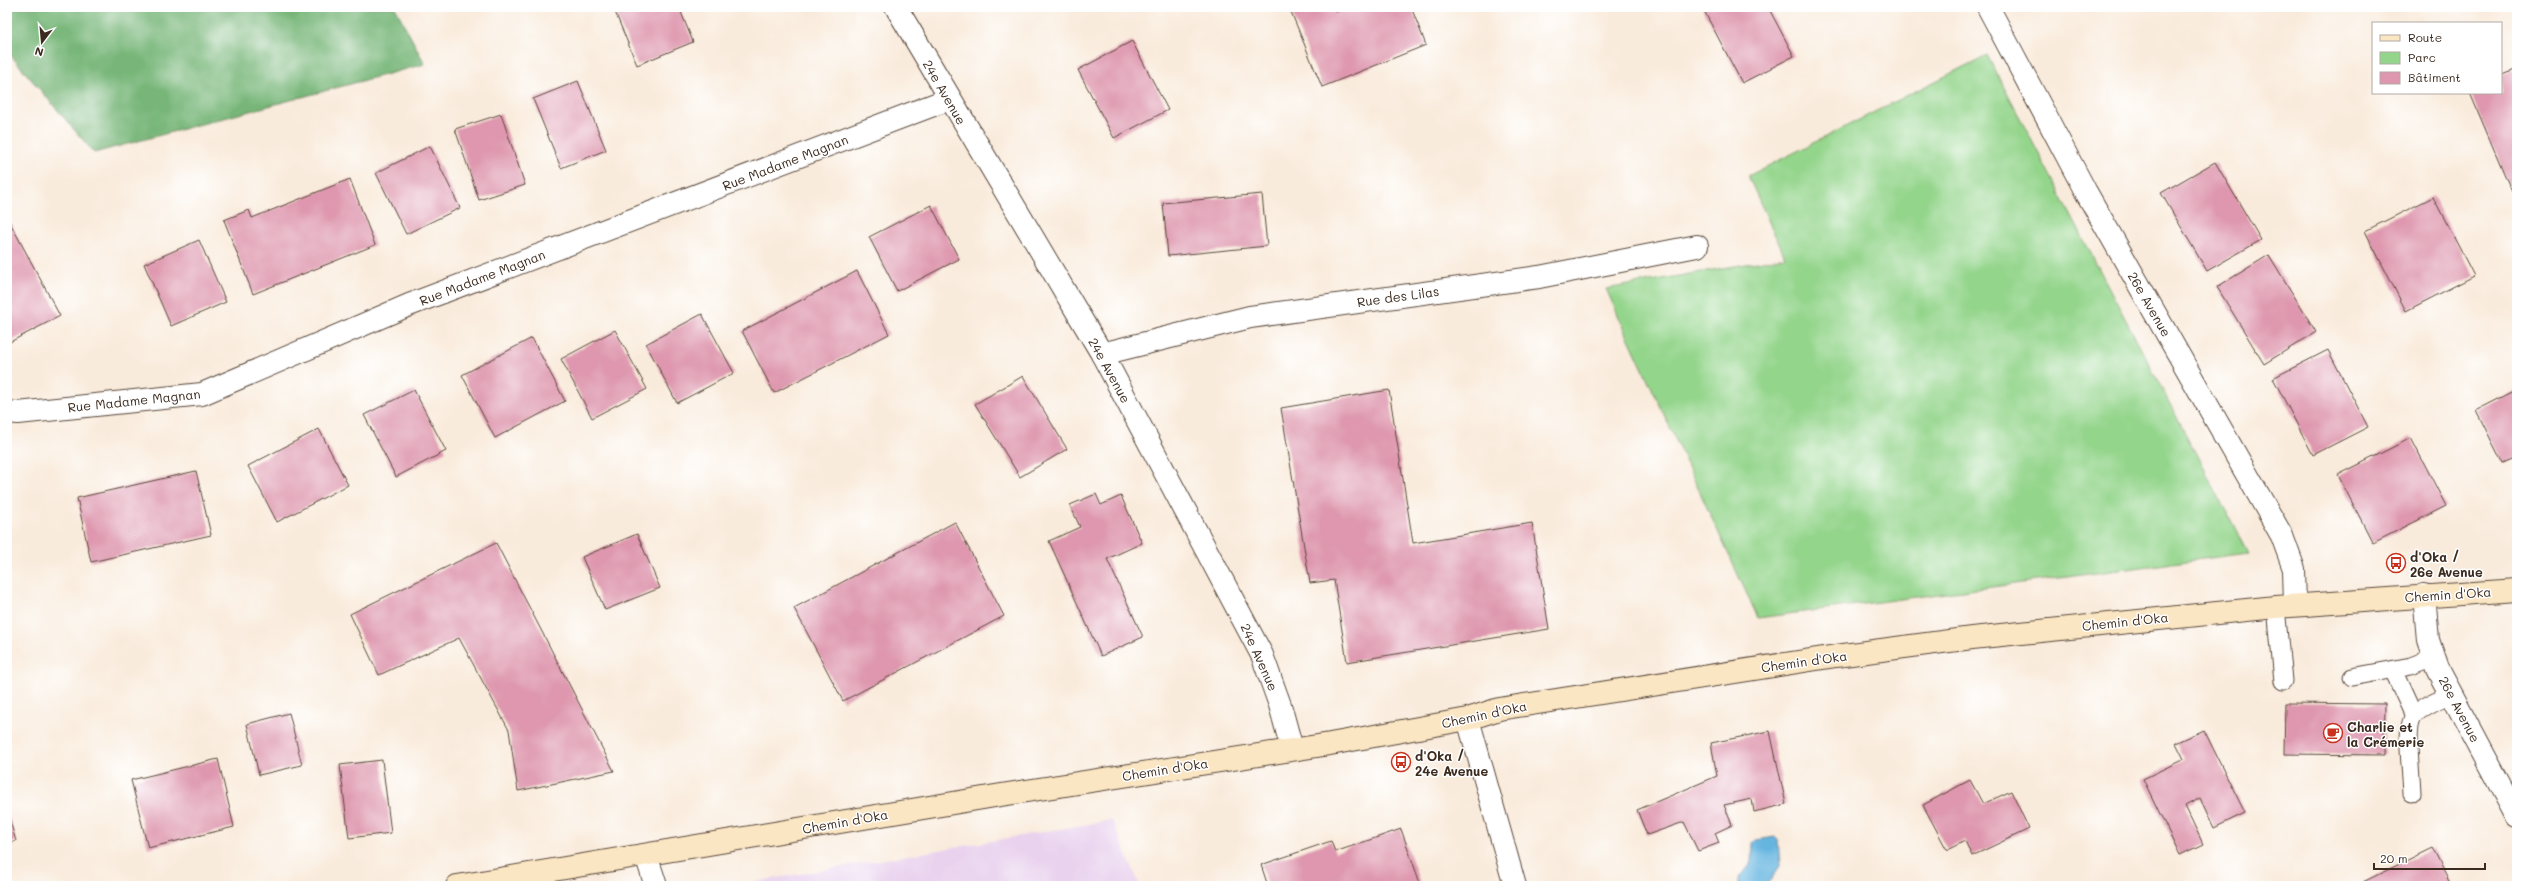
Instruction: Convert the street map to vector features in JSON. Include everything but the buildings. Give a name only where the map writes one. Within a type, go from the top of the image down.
[{"type":"main road","name":"Chemin d'Oka","points":[[458,886],[1001,795],[1292,750],[1468,719],[1499,709],[1836,656],[2107,623],[2286,606],[2424,595],[2517,590]]},
{"type":"street","name":"24e Avenue","points":[[896,7],[949,99],[1102,354],[1262,655],[1280,705],[1292,750]]},
{"type":"street","name":"26e Avenue","points":[[1988,7],[2086,192],[2282,536],[2294,569],[2286,606]]},
{"type":"street","name":"Rue Madame Magnan","points":[[7,412],[18,413],[202,394],[409,306],[949,99]]},
{"type":"street","name":"Rue des Lilas","points":[[1102,354],[1250,317],[1539,277],[1697,246]]},
{"type":"street","name":"26e Avenue","points":[[2424,595],[2425,626],[2434,657],[2451,694],[2517,817]]},
{"type":"street","points":[[1468,719],[1515,886]]},
{"type":"street","points":[[646,855],[656,886]]},
{"type":"lane","points":[[2283,681],[2286,606]]},
{"type":"lane","points":[[2352,677],[2394,670],[2434,657]]},
{"type":"lane","points":[[2394,670],[2414,716]]},
{"type":"lane","points":[[2412,794],[2410,727],[2414,716],[2423,709],[2451,694]]},
{"type":"shaded area","points":[[1112,820],[1140,886],[731,886]]},
{"type":"green space","points":[[7,7],[395,7],[425,64],[94,153],[7,51]]},
{"type":"green space","points":[[1987,55],[2248,553],[1758,618],[1606,289],[1785,257],[1748,176]]},
{"type":"water","points":[[1775,837],[1778,840],[1780,865],[1766,886],[1739,886],[1739,879],[1752,862],[1753,843],[1756,840]]},
{"type":"place","name":"d'Oka / 26e Avenue","points":[[2396,563]]},
{"type":"place","name":"Charlie et la Crémerie","points":[[2333,733]]},
{"type":"place","name":"d'Oka / 24e Avenue","points":[[1401,762]]}]
